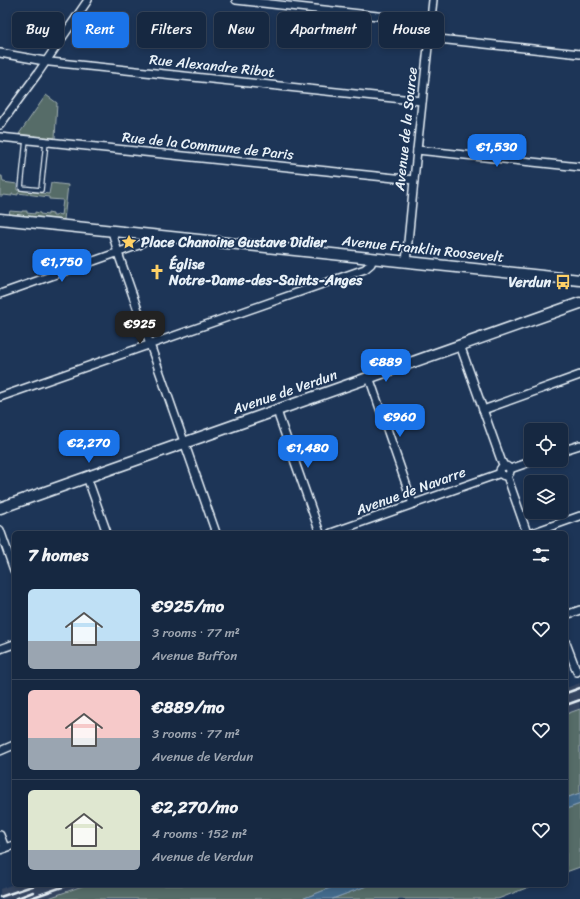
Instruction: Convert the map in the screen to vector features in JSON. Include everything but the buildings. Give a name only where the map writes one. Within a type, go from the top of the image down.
[{"type":"street","points":[[0,125],[88,0]]},
{"type":"street","points":[[236,0],[379,16]]},
{"type":"street","name":"Avenue de la Source","points":[[432,12],[433,0]]},
{"type":"street","points":[[444,40],[580,54]]},
{"type":"street","name":"Avenue de la Source","points":[[406,262],[428,48]]},
{"type":"street","name":"Rue Alexandre Ribot","points":[[0,53],[46,61],[422,101]]},
{"type":"street","name":"Rue de la Commune de Paris","points":[[0,137],[414,180]]},
{"type":"street","points":[[417,150],[580,167]]},
{"type":"street","name":"Avenue Franklin Roosevelt","points":[[0,219],[580,280]]},
{"type":"street","points":[[112,230],[118,253],[215,531]]},
{"type":"street","points":[[0,294],[139,245],[152,235]]},
{"type":"street","points":[[0,397],[365,269],[371,264],[373,258]]},
{"type":"street","name":"Avenue de Verdun","points":[[0,508],[580,303]]},
{"type":"street","points":[[460,345],[526,531]]},
{"type":"street","points":[[483,410],[580,375]]},
{"type":"street","points":[[369,377],[413,504]]},
{"type":"street","points":[[278,409],[279,417],[319,531]]},
{"type":"street","points":[[568,449],[580,445]]},
{"type":"street","name":"Avenue de Navarre","points":[[337,531],[524,464]]},
{"type":"street","points":[[87,477],[106,531]]},
{"type":"street","points":[[538,531],[580,516]]},
{"type":"street","points":[[0,530],[12,564]]},
{"type":"street","points":[[568,614],[580,610]]},
{"type":"street","points":[[0,649],[12,645]]},
{"type":"street","points":[[568,648],[577,672]]},
{"type":"street","points":[[0,751],[12,746]]},
{"type":"street","points":[[0,835],[2,849],[12,846]]},
{"type":"lane","points":[[26,139],[21,188],[41,190],[46,142]]},
{"type":"shaded area","points":[[580,683],[580,709],[568,713],[568,687]]},
{"type":"shaded area","points":[[580,793],[580,804],[568,808],[568,797]]},
{"type":"shaded area","points":[[12,885],[12,887],[79,887],[46,899],[0,899],[0,889]]},
{"type":"shaded area","points":[[333,887],[364,887],[332,899],[302,899]]},
{"type":"green space","points":[[46,95],[57,103],[55,138],[19,134]]},
{"type":"green space","points":[[0,176],[2,176],[3,182],[17,184],[17,190],[49,194],[51,183],[68,185],[64,220],[9,214],[10,211],[27,211],[27,213],[35,214],[35,212],[48,215],[48,213],[53,214],[53,216],[56,216],[57,214],[61,215],[63,200],[18,193],[18,195],[12,194],[12,196],[0,196]]},
{"type":"green space","points":[[580,709],[580,793],[568,797],[568,713]]},
{"type":"green space","points":[[580,804],[580,867],[568,871],[568,808]]},
{"type":"green space","points":[[79,887],[333,887],[302,899],[46,899]]},
{"type":"green space","points":[[364,887],[529,887],[498,899],[332,899]]},
{"type":"railway","points":[[568,692],[580,688]]},
{"type":"railway","points":[[568,704],[580,700]]},
{"type":"railway","points":[[0,897],[29,887]]},
{"type":"railway","points":[[28,899],[62,887]]},
{"type":"railway","points":[[15,899],[33,892]]},
{"type":"place","name":"Place Chanoine Gustave Didier","points":[[129,242]]},
{"type":"place","name":"Église Notre-Dame-des-Saints-Anges","points":[[157,272]]},
{"type":"place","name":"Verdun","points":[[563,282]]}]
